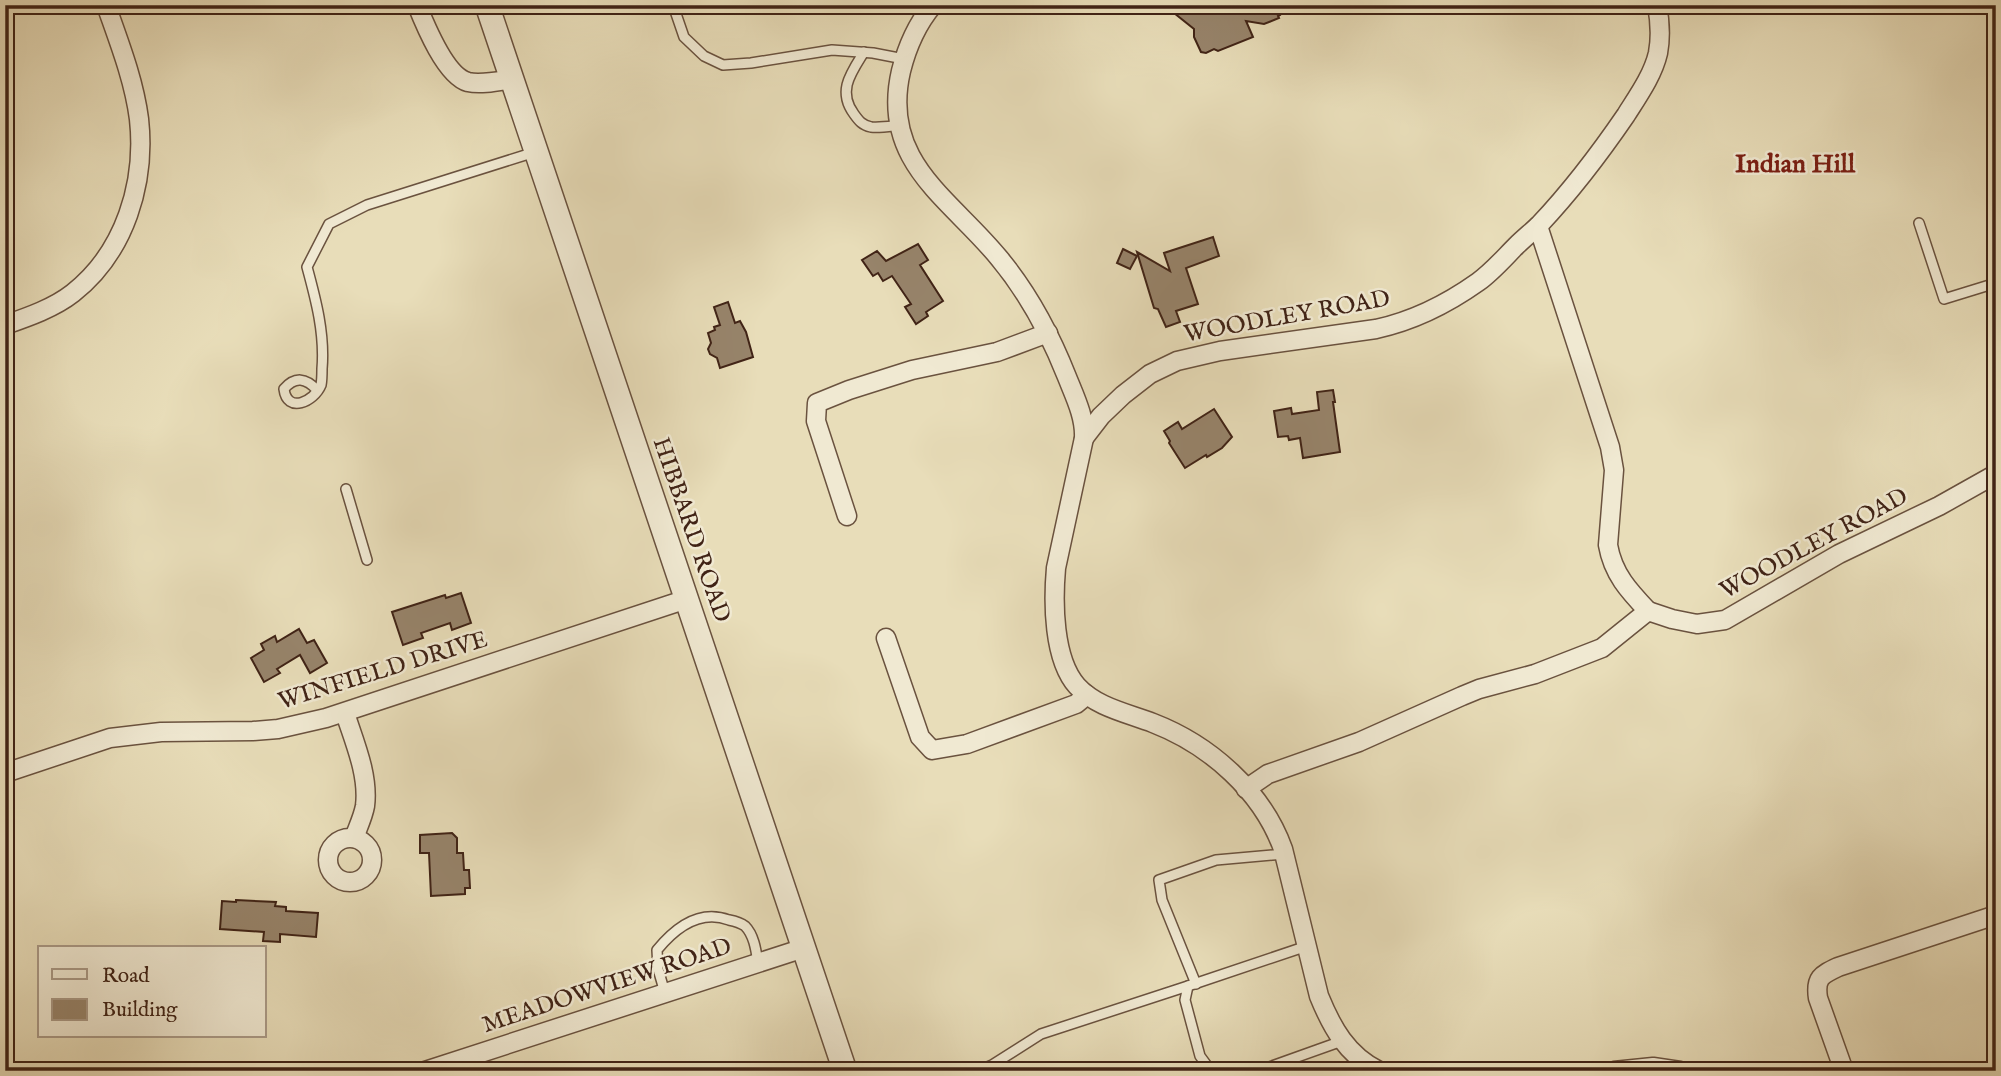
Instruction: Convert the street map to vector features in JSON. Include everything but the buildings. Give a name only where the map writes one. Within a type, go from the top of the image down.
[{"type":"street","points":[[5,325],[54,305],[89,279],[119,236],[134,197],[139,168],[139,117],[129,72],[106,5]]},
{"type":"street","points":[[417,5],[454,75],[467,82],[512,79]]},
{"type":"street","name":"HIBBARD ROAD","points":[[487,5],[845,1071]]},
{"type":"street","name":"WOODLEY ROAD","points":[[933,5],[912,36],[898,82],[900,125],[907,151],[927,182],[999,257],[1040,317],[1075,396],[1085,427],[1061,540],[1054,588],[1061,655],[1067,672],[1087,695],[1111,708],[1179,734],[1205,750],[1232,773],[1261,807],[1276,830],[1284,854],[1319,996],[1327,1016],[1342,1041],[1362,1061],[1379,1071]]},
{"type":"street","name":"WOODLEY ROAD","points":[[1084,438],[1101,416],[1123,395],[1162,366],[1198,355],[1377,329],[1415,318],[1479,281],[1538,226],[1593,162],[1633,104],[1658,54],[1660,25],[1657,5]]},
{"type":"street","name":"WOODLEY ROAD","points":[[1538,226],[1610,447],[1614,470],[1609,556],[1625,587],[1648,611],[1672,620],[1698,624],[1725,620],[1839,554],[1939,506],[1996,474]]},
{"type":"street","points":[[847,516],[816,421],[817,403],[912,370],[997,352],[1048,333]]},
{"type":"street","name":"WINFIELD DRIVE","points":[[5,773],[110,738],[161,732],[278,729],[345,713],[687,599]]},
{"type":"street","points":[[1246,789],[1268,774],[1359,743],[1471,692],[1582,657],[1602,648],[1648,611]]},
{"type":"street","points":[[886,638],[920,737],[932,750],[967,744],[1076,704],[1087,695]]},
{"type":"street","points":[[345,713],[359,758],[365,793],[361,820],[354,838]]},
{"type":"street","points":[[1844,1071],[1818,998],[1818,980],[1838,967],[1996,915]]},
{"type":"street","name":"MEADOWVIEW ROAD","points":[[425,1071],[804,948]]},
{"type":"street","points":[[1614,1071],[1653,1067],[1680,1071]]},
{"type":"lane","points":[[673,5],[684,37],[704,57],[723,65],[832,50],[904,59]]},
{"type":"lane","points":[[864,52],[850,76],[847,104],[861,123],[873,127],[900,125]]},
{"type":"lane","points":[[317,390],[320,386],[324,350],[318,306],[307,267],[329,224],[367,205],[536,151]]},
{"type":"lane","points":[[1919,223],[1944,299],[1996,283]]},
{"type":"lane","points":[[346,489],[367,559]]},
{"type":"lane","points":[[1211,1071],[1200,1056],[1191,1023],[1185,1000],[1192,985],[1162,900],[1159,880],[1216,860],[1284,854]]},
{"type":"lane","points":[[665,993],[658,969],[657,950],[668,936],[692,919],[720,916],[744,925],[754,942],[758,963]]},
{"type":"lane","points":[[978,1071],[1041,1034],[1307,946]]},
{"type":"lane","points":[[1258,1071],[1342,1041]]},
{"type":"district","name":"Indian Hill","points":[[1795,164]]}]
